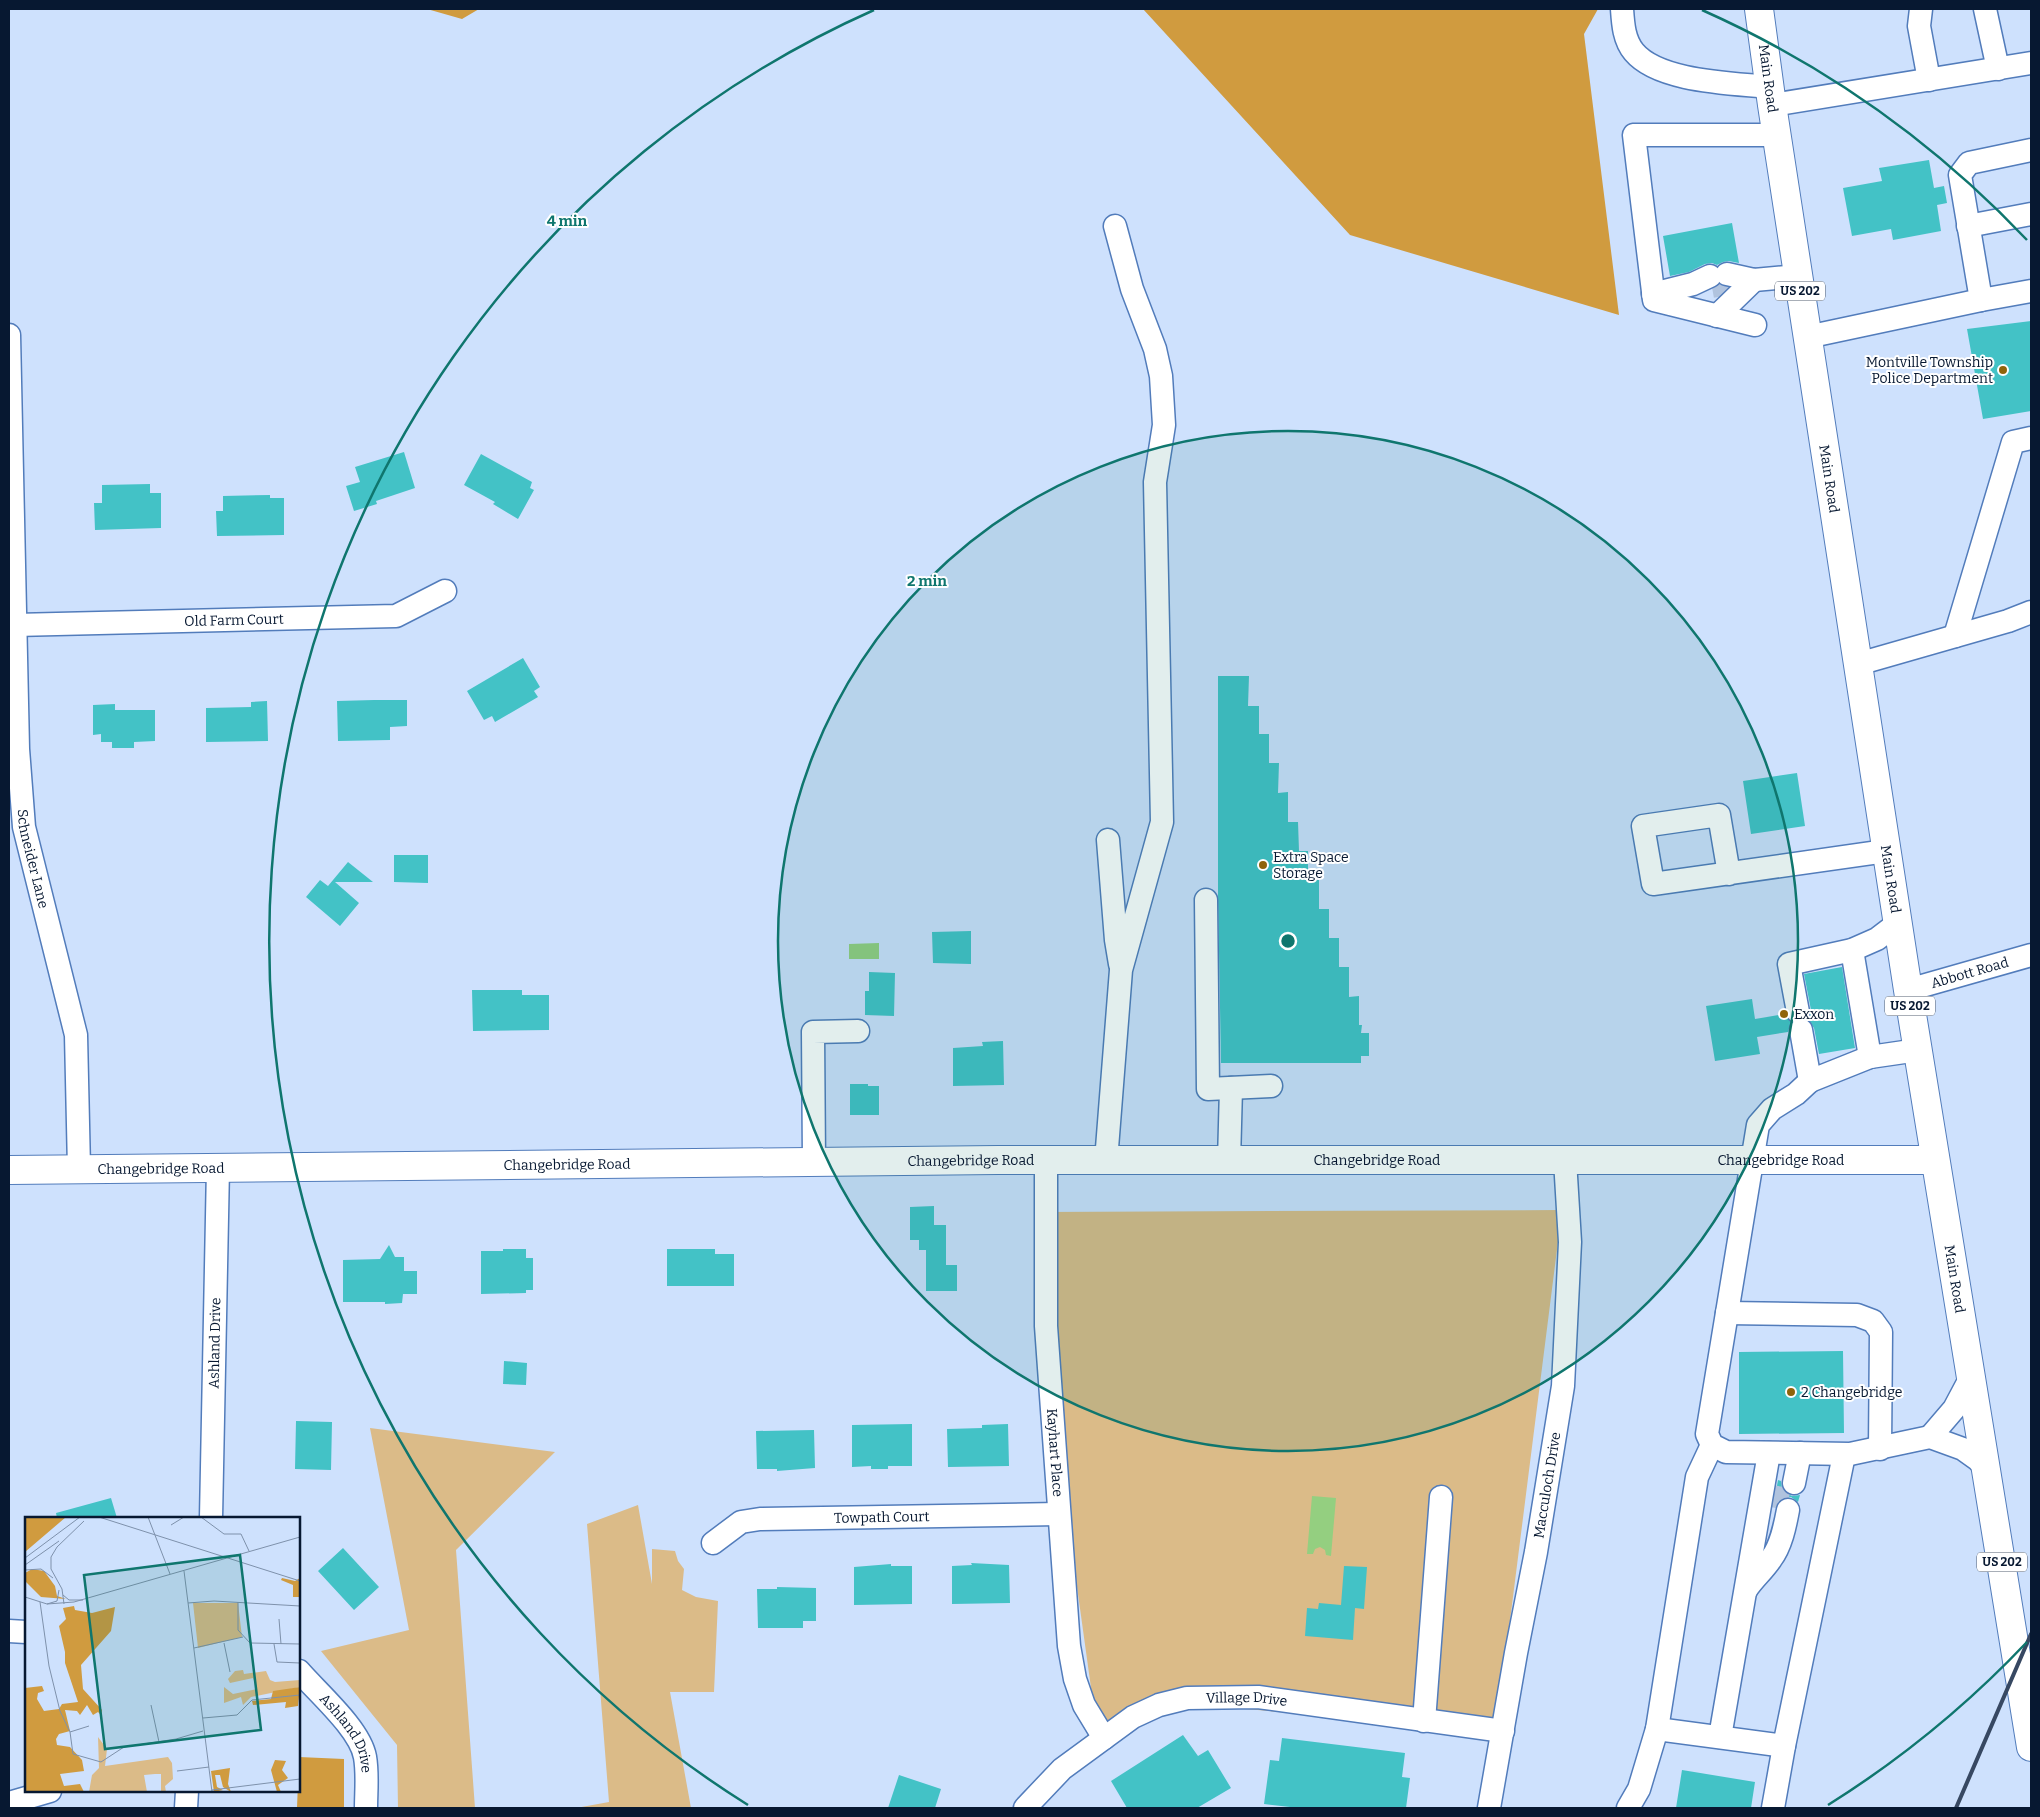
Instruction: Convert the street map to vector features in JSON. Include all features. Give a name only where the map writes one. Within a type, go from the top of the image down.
[{"type":"main road","name":"Main Road","points":[[1759,9],[1770,96],[1886,851],[2031,1747]]},
{"type":"main road","name":"Changebridge Road","points":[[9,1170],[814,1162],[1935,1160]]},
{"type":"street","points":[[1622,9],[1624,32],[1633,51],[1645,62],[1680,77],[1770,96],[1929,80],[2031,63]]},
{"type":"street","points":[[1921,9],[1919,26],[1929,80]]},
{"type":"street","points":[[1985,9],[1998,69]]},
{"type":"street","points":[[1755,325],[1654,300],[1634,135],[1776,135]]},
{"type":"street","points":[[1981,300],[1960,175],[1969,163],[2031,150]]},
{"type":"street","points":[[1968,226],[2031,214]]},
{"type":"street","points":[[1106,1161],[1121,970],[1162,822],[1155,482],[1164,425],[1162,376],[1156,349],[1132,289],[1114,226]]},
{"type":"street","points":[[1653,294],[1724,280],[1798,276]]},
{"type":"street","points":[[1717,316],[1724,280]]},
{"type":"street","points":[[1807,337],[2031,291]]},
{"type":"street","name":"Schneider Lane","points":[[9,334],[18,749],[24,827],[76,1035],[79,1169]]},
{"type":"street","points":[[1955,636],[2012,442],[2031,438]]},
{"type":"street","name":"Old Farm Court","points":[[15,625],[396,616],[445,591]]},
{"type":"street","points":[[1858,664],[2008,621],[2031,612]]},
{"type":"street","points":[[1108,840],[1116,940],[1121,970]]},
{"type":"street","points":[[1729,874],[1886,851]]},
{"type":"street","points":[[1206,900],[1208,1089],[1271,1086]]},
{"type":"street","points":[[1810,1081],[1790,964],[1852,950],[1877,939],[1898,923]]},
{"type":"street","points":[[1852,950],[1870,1057]]},
{"type":"street","name":"Abbott Road","points":[[1908,990],[2031,955]]},
{"type":"street","points":[[814,1162],[813,1032],[858,1032]]},
{"type":"street","points":[[1918,1050],[1870,1057],[1810,1081],[1796,1094],[1772,1109],[1758,1125],[1706,1434],[1712,1445],[1726,1452],[1844,1454],[1880,1449],[1930,1437],[1963,1449],[1986,1468]]},
{"type":"street","points":[[1229,1160],[1231,1088]]},
{"type":"street","name":"Macculoch Drive","points":[[1489,1808],[1538,1543],[1563,1386],[1570,1242],[1565,1160]]},
{"type":"street","name":"Kayhart Place","points":[[1046,1161],[1046,1326],[1058,1514],[1069,1646],[1075,1679],[1084,1705],[1104,1738]]},
{"type":"street","name":"Ashland Drive","points":[[211,1517],[218,1167]]},
{"type":"street","points":[[1727,1313],[1857,1315],[1872,1321],[1881,1332],[1880,1449]]},
{"type":"street","points":[[1930,1437],[1954,1409],[1971,1377]]},
{"type":"street","points":[[1628,1808],[1639,1789],[1657,1729],[1697,1477],[1712,1445]]},
{"type":"street","points":[[1785,1453],[1788,1482]]},
{"type":"street","points":[[1720,1738],[1744,1593],[1785,1453]]},
{"type":"street","points":[[1773,1808],[1844,1454]]},
{"type":"street","points":[[1424,1721],[1442,1497]]},
{"type":"street","points":[[1744,1593],[1754,1578],[1772,1558],[1773,1522],[1782,1509]]},
{"type":"street","name":"Towpath Court","points":[[713,1543],[740,1522],[760,1519],[1058,1514]]},
{"type":"street","points":[[9,1631],[25,1632]]},
{"type":"street","name":"Ashland Drive","points":[[300,1673],[354,1731],[361,1743],[365,1757],[366,1808]]},
{"type":"street","name":"Village Drive","points":[[1025,1808],[1056,1774],[1132,1717],[1159,1705],[1187,1698],[1202,1696],[1258,1697],[1424,1721],[1503,1730]]},
{"type":"street","points":[[1657,1729],[1784,1746]]},
{"type":"street","points":[[9,1803],[47,1792]]},
{"type":"shaded area","points":[[427,9],[479,9],[462,19]]},
{"type":"shaded area","points":[[1143,9],[1598,9],[1584,34],[1619,315],[1350,235]]},
{"type":"shaded area","points":[[879,943],[879,959],[849,959],[849,944]]},
{"type":"shaded area","points":[[1562,1210],[1496,1731],[1188,1704],[1097,1731],[1044,1349],[1039,1212]]},
{"type":"shaded area","points":[[370,1428],[555,1452],[456,1550],[475,1808],[398,1808],[397,1745],[321,1651],[409,1630]]},
{"type":"shaded area","points":[[1312,1496],[1336,1498],[1331,1556],[1326,1555],[1325,1550],[1320,1547],[1315,1549],[1313,1554],[1307,1554]]},
{"type":"shaded area","points":[[638,1505],[652,1584],[652,1549],[675,1551],[678,1561],[684,1569],[682,1590],[696,1597],[718,1601],[714,1692],[670,1692],[691,1808],[576,1808],[609,1802],[587,1524]]},
{"type":"shaded area","points":[[300,1757],[344,1759],[344,1808],[297,1808],[298,1792],[300,1792]]},
{"type":"building","points":[[1929,160],[1934,188],[1944,186],[1947,203],[1937,205],[1941,231],[1893,240],[1891,229],[1852,236],[1843,188],[1882,181],[1879,168]]},
{"type":"building","points":[[1732,223],[1739,263],[1729,261],[1717,265],[1712,263],[1705,264],[1689,272],[1670,276],[1663,236]]},
{"type":"building","name":"Montville Township Police Department","points":[[2031,321],[2031,411],[1983,419],[1967,329]]},
{"type":"building","points":[[404,452],[415,488],[376,501],[377,504],[354,511],[346,486],[360,482],[355,467]]},
{"type":"building","points":[[481,454],[532,482],[530,488],[534,490],[518,519],[493,504],[495,502],[464,485]]},
{"type":"building","points":[[150,484],[150,493],[161,493],[161,528],[95,530],[94,503],[102,503],[102,485]]},
{"type":"building","points":[[270,495],[270,498],[284,498],[284,535],[217,536],[216,511],[223,511],[223,496]]},
{"type":"building","points":[[523,658],[540,687],[534,691],[538,697],[495,722],[492,716],[484,720],[467,691]]},
{"type":"building","name":"Extra Space Storage","points":[[1218,676],[1249,676],[1248,706],[1259,706],[1259,734],[1269,734],[1269,763],[1279,763],[1278,793],[1288,792],[1288,822],[1298,822],[1299,851],[1308,851],[1308,880],[1319,880],[1319,909],[1329,909],[1329,938],[1339,938],[1339,967],[1349,967],[1349,997],[1359,996],[1359,1025],[1362,1025],[1361,1033],[1369,1033],[1369,1056],[1361,1056],[1361,1063],[1221,1063],[1218,895]]},
{"type":"building","points":[[407,700],[407,726],[390,727],[390,740],[338,741],[337,701]]},
{"type":"building","points":[[267,701],[268,741],[206,742],[206,708],[251,707],[251,702]]},
{"type":"building","points":[[115,704],[115,710],[155,710],[155,741],[134,742],[134,748],[112,748],[112,742],[101,742],[101,734],[93,735],[93,705]]},
{"type":"building","points":[[1797,773],[1805,826],[1751,834],[1743,781]]},
{"type":"building","points":[[394,855],[428,855],[428,883],[394,882]]},
{"type":"building","points":[[348,862],[373,882],[335,882],[359,903],[340,926],[306,897],[320,880],[328,886]]},
{"type":"building","points":[[971,931],[971,964],[933,963],[932,932]]},
{"type":"building","points":[[1842,967],[1855,1048],[1819,1054],[1814,1028],[1808,1020],[1811,1010],[1804,974]]},
{"type":"building","points":[[869,972],[895,973],[894,1016],[865,1015],[865,991],[869,991]]},
{"type":"building","points":[[472,990],[522,990],[522,995],[549,995],[549,1030],[473,1031]]},
{"type":"building","points":[[1752,999],[1755,1019],[1785,1014],[1791,1022],[1788,1032],[1757,1037],[1760,1054],[1715,1061],[1706,1006]]},
{"type":"building","points":[[1003,1041],[1004,1085],[953,1086],[953,1048],[983,1046],[982,1042]]},
{"type":"building","points":[[850,1084],[879,1086],[879,1115],[850,1115]]},
{"type":"building","points":[[934,1206],[934,1225],[946,1225],[946,1265],[957,1265],[957,1291],[926,1291],[926,1250],[919,1250],[919,1240],[910,1240],[910,1207]]},
{"type":"building","points":[[389,1245],[395,1257],[404,1257],[404,1271],[417,1271],[417,1294],[403,1294],[402,1303],[343,1302],[343,1260],[380,1259]]},
{"type":"building","points":[[503,1249],[526,1249],[526,1258],[533,1258],[533,1290],[526,1290],[526,1293],[481,1294],[481,1251],[503,1251]]},
{"type":"building","points":[[667,1249],[715,1249],[715,1254],[734,1254],[734,1286],[667,1286]]},
{"type":"building","name":"2 Changebridge","points":[[1843,1351],[1844,1433],[1739,1434],[1739,1352]]},
{"type":"building","points":[[504,1361],[527,1363],[526,1385],[503,1384]]},
{"type":"building","points":[[296,1421],[332,1422],[331,1470],[295,1469]]},
{"type":"building","points":[[912,1424],[912,1466],[888,1466],[888,1469],[871,1469],[871,1466],[852,1467],[852,1425]]},
{"type":"building","points":[[1008,1424],[1009,1466],[948,1467],[947,1429],[982,1428],[982,1425]]},
{"type":"building","points":[[814,1430],[815,1468],[777,1471],[777,1469],[757,1469],[756,1431]]},
{"type":"building","points":[[1778,1480],[1781,1481],[1782,1488],[1786,1493],[1792,1496],[1800,1495],[1798,1502],[1791,1497],[1784,1498],[1773,1507]]},
{"type":"building","points":[[111,1498],[117,1517],[57,1517],[56,1513]]},
{"type":"building","points":[[343,1548],[379,1587],[354,1610],[318,1571]]},
{"type":"building","points":[[971,1563],[1009,1565],[1010,1603],[952,1604],[952,1566],[972,1565]]},
{"type":"building","points":[[891,1564],[891,1566],[912,1566],[912,1604],[854,1605],[854,1567]]},
{"type":"building","points":[[1344,1566],[1367,1567],[1364,1609],[1355,1608],[1353,1640],[1305,1636],[1307,1608],[1318,1609],[1319,1603],[1341,1605]]},
{"type":"building","points":[[777,1587],[816,1588],[816,1621],[803,1621],[803,1628],[758,1628],[757,1589],[777,1589]]},
{"type":"building","points":[[1183,1735],[1198,1756],[1208,1750],[1231,1788],[1197,1808],[1127,1808],[1111,1781]]},
{"type":"building","points":[[1282,1738],[1405,1753],[1402,1777],[1410,1778],[1406,1808],[1299,1808],[1264,1804],[1270,1760],[1279,1761]]},
{"type":"building","points":[[1682,1770],[1755,1782],[1751,1808],[1676,1808]]},
{"type":"building","points":[[899,1775],[941,1789],[935,1808],[888,1808]]},
{"type":"tunnel","points":[[1712,287],[1729,284]]},
{"type":"tunnel","points":[[1776,1508],[1781,1481]]},
{"type":"railway","points":[[1956,1808],[2031,1634]]},
{"type":"place","name":"Montville Township Police Department","points":[[2003,370]]},
{"type":"place","name":"Extra Space Storage","points":[[1263,865]]},
{"type":"place","name":"Exxon","points":[[1784,1014]]},
{"type":"place","name":"2 Changebridge","points":[[1791,1392]]}]
